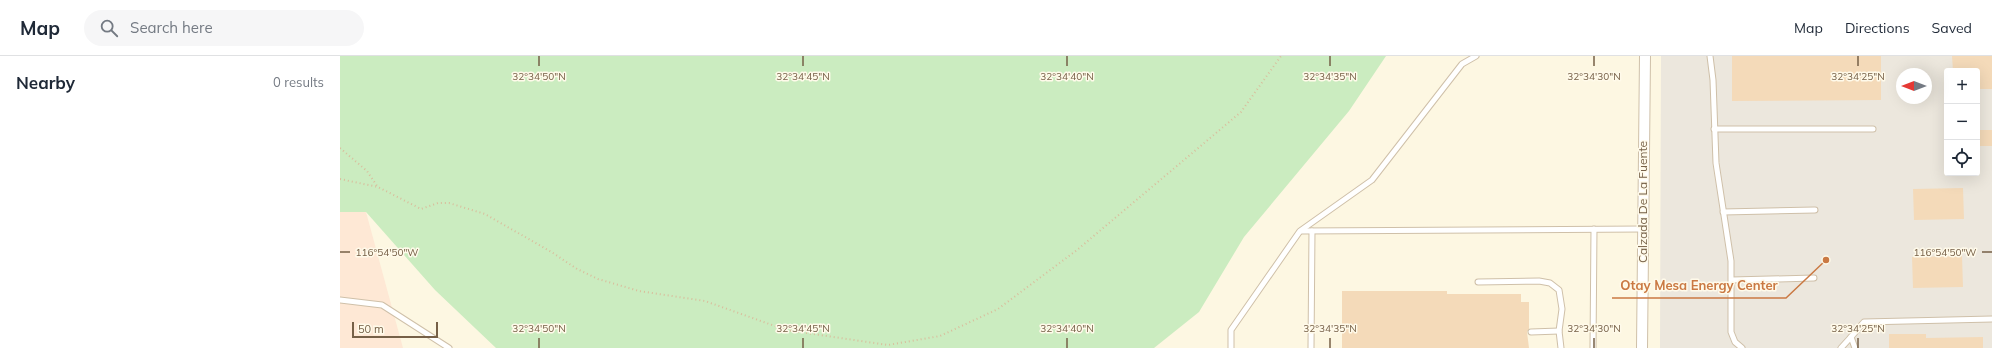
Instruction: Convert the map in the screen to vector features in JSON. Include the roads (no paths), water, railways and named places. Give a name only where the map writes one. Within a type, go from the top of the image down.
[{"type":"street","name":"Calzada De La Fuente","points":[[1642,348],[1645,56]]},
{"type":"lane","points":[[1231,348],[1231,330],[1300,231],[1372,180],[1395,152],[1453,74],[1462,64],[1476,56]]},
{"type":"lane","points":[[1710,56],[1713,80],[1716,164],[1731,261],[1731,332],[1735,342],[1742,348]]},
{"type":"lane","points":[[1714,129],[1873,129]]},
{"type":"lane","points":[[1723,212],[1815,210]]},
{"type":"lane","points":[[1593,348],[1594,229]]},
{"type":"lane","points":[[1300,231],[1643,229]]},
{"type":"lane","points":[[1311,348],[1312,231]]},
{"type":"lane","points":[[1732,280],[1814,278]]},
{"type":"lane","points":[[1478,282],[1539,281],[1550,283],[1559,290],[1562,309],[1560,331],[1561,348]]},
{"type":"lane","points":[[340,300],[382,305],[449,348]]},
{"type":"lane","points":[[1841,348],[1864,322],[1992,319]]},
{"type":"lane","points":[[1531,332],[1560,331]]},
{"type":"lane","points":[[1852,337],[1855,348]]},
{"type":"place","name":"Otay Mesa Energy Center","points":[[1826,260]]}]
